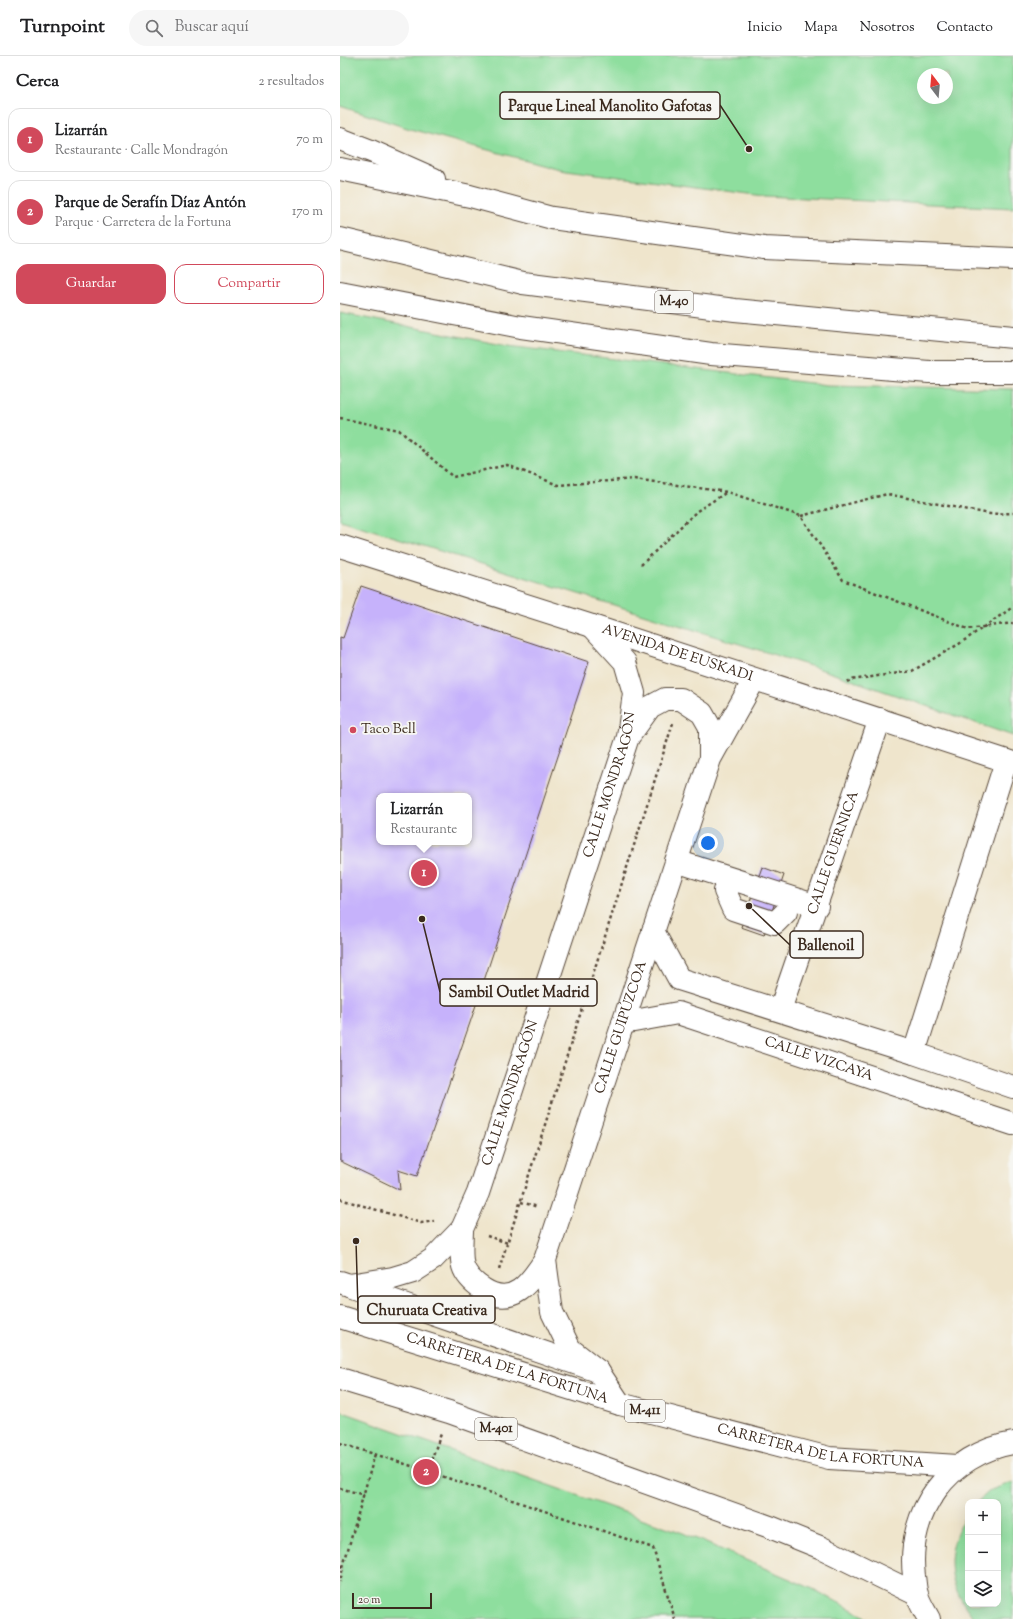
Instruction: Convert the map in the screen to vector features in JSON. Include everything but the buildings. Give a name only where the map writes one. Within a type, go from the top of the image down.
[{"type":"main road","points":[[340,139],[371,151],[470,196]]},
{"type":"main road","points":[[340,169],[470,196],[552,218],[764,248],[1013,260]]},
{"type":"main road","name":"M-40","points":[[340,239],[523,283],[735,310],[1013,337]]},
{"type":"main road","points":[[340,292],[521,327],[711,354],[929,372],[1013,372]]},
{"type":"main road","name":"AVENIDA DE EUSKADI","points":[[340,546],[592,626],[1009,762]]},
{"type":"main road","name":"CALLE MONDRAGÓN","points":[[343,1278],[393,1278],[413,1272],[434,1259],[462,1229],[480,1185],[628,737],[634,693],[625,662],[592,626]]},
{"type":"main road","name":"CALLE GUIPÚZCOA","points":[[620,1404],[598,1371],[570,1349],[552,1312],[546,1260],[710,760],[754,680]]},
{"type":"main road","points":[[628,737],[650,707],[665,699],[681,698],[702,713],[710,727],[710,760]]},
{"type":"main road","name":"CALLE GUERNICA","points":[[780,1010],[801,906],[880,720]]},
{"type":"main road","points":[[914,1054],[1009,762]]},
{"type":"main road","points":[[676,861],[720,882],[801,906]]},
{"type":"main road","points":[[720,882],[733,910],[774,923],[801,906]]},
{"type":"main road","points":[[653,932],[679,979],[780,1010],[1013,1087]]},
{"type":"main road","name":"CALLE VIZCAYA","points":[[623,1023],[678,1013],[1013,1124]]},
{"type":"main road","points":[[462,1229],[463,1266],[472,1282],[491,1294],[509,1296],[529,1285],[546,1260]]},
{"type":"main road","points":[[343,1278],[598,1371]]},
{"type":"main road","name":"CARRETERA DE LA FORTUNA","points":[[340,1317],[620,1404],[829,1458],[958,1466]]},
{"type":"main road","name":"M-401","points":[[340,1379],[449,1412],[750,1520],[822,1548],[916,1594]]},
{"type":"main road","points":[[928,1619],[916,1594],[912,1558],[918,1524],[934,1492],[958,1466],[993,1447],[1013,1443]]},
{"type":"path","points":[[340,418],[399,430],[453,476],[507,465],[558,485],[634,479],[727,492],[801,516],[887,494],[990,514],[1013,513]]},
{"type":"path","points":[[640,565],[697,511],[727,492]]},
{"type":"path","points":[[801,516],[843,580],[968,629],[1013,623]]},
{"type":"path","points":[[828,704],[837,688],[851,680],[912,671],[959,644],[1013,607]]},
{"type":"path","points":[[491,1294],[673,723]]},
{"type":"path","points":[[340,1199],[421,1223],[435,1221],[508,1243]]},
{"type":"path","points":[[427,1471],[449,1412]]},
{"type":"path","points":[[340,1443],[653,1548],[675,1619]]},
{"type":"path","points":[[340,1582],[342,1566],[375,1454]]},
{"type":"path","points":[[340,1488],[364,1495]]},
{"type":"green space","points":[[340,56],[1013,56],[1013,208],[764,196],[559,169],[410,129],[340,106]]},
{"type":"green space","points":[[340,313],[508,346],[827,385],[1013,389],[1013,736],[817,668],[340,520]]},
{"type":"green space","points":[[340,1411],[683,1533],[813,1589],[867,1619],[340,1619]]},
{"type":"green space","points":[[1013,1482],[1013,1619],[975,1619],[966,1607],[1001,1607],[1001,1499],[980,1499],[991,1490]]},
{"type":"green space","points":[[965,1517],[965,1606],[953,1580],[951,1567],[952,1553],[960,1526]]},
{"type":"place","name":"Parque Lineal Manolito Gafotas","points":[[749,149]]},
{"type":"place","name":"Taco Bell","points":[[353,730]]},
{"type":"place","name":"Lizarrán","points":[[424,873]]},
{"type":"place","name":"Ballenoil","points":[[749,906]]},
{"type":"place","name":"Sambil Outlet Madrid","points":[[422,919]]},
{"type":"place","name":"Churuata Creativa","points":[[356,1241]]},
{"type":"place","name":"Parque de Serafín Díaz Antón","points":[[426,1472]]}]
